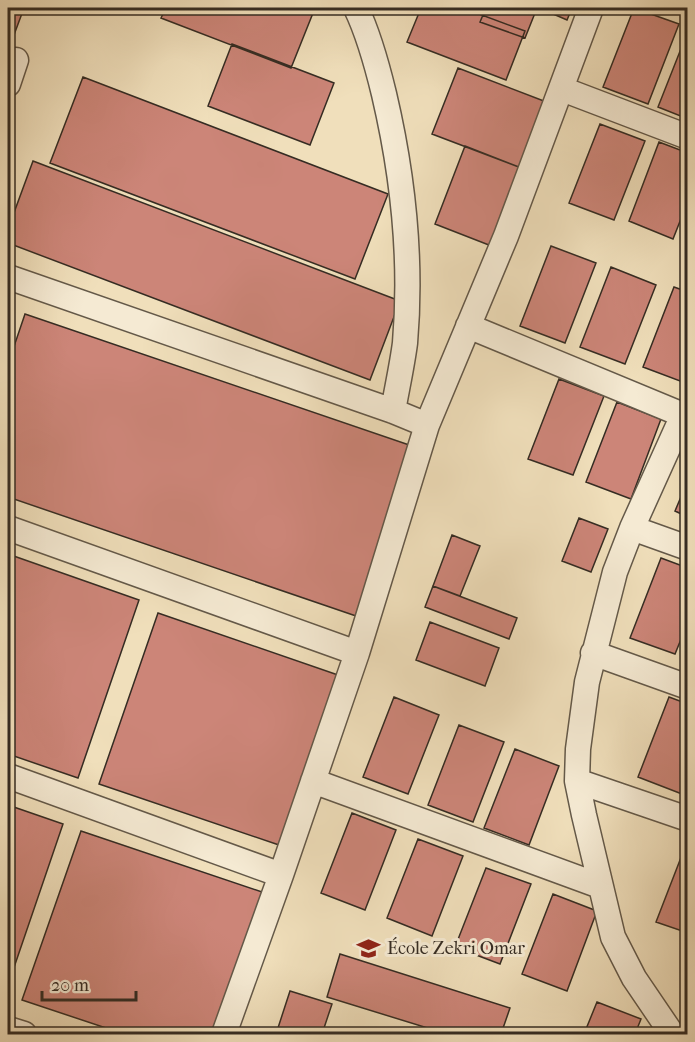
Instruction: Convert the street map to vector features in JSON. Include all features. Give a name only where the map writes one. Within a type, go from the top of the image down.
[{"type":"street","points":[[356,8],[377,67],[400,176],[406,265],[406,330],[393,411]]},
{"type":"street","points":[[224,1035],[357,653],[427,425],[506,236],[591,8]]},
{"type":"street","points":[[8,84],[16,60]]},
{"type":"street","points":[[562,88],[687,137]]},
{"type":"street","points":[[8,277],[393,411],[427,425]]},
{"type":"street","points":[[468,326],[686,411],[632,528],[615,572],[587,682],[578,749],[577,781],[613,936],[634,978],[672,1035]]},
{"type":"street","points":[[8,528],[357,653]]},
{"type":"street","points":[[632,528],[687,548]]},
{"type":"street","points":[[593,653],[687,687]]},
{"type":"street","points":[[8,776],[281,875]]},
{"type":"street","points":[[313,781],[600,886]]},
{"type":"street","points":[[577,781],[687,819]]},
{"type":"street","points":[[8,1029],[24,1035]]},
{"type":"building","points":[[8,8],[24,8],[8,51]]},
{"type":"building","points":[[166,8],[315,8],[291,68],[161,18]]},
{"type":"building","points":[[421,8],[463,8],[525,31],[506,80],[407,42]]},
{"type":"building","points":[[486,8],[537,8],[525,38],[480,22]]},
{"type":"building","points":[[553,8],[572,8],[567,20],[551,13]]},
{"type":"building","points":[[634,8],[679,24],[648,104],[603,87]]},
{"type":"building","points":[[688,31],[688,119],[658,107]]},
{"type":"building","points":[[232,44],[334,83],[310,145],[208,106]]},
{"type":"building","points":[[458,68],[549,103],[524,169],[432,134]]},
{"type":"building","points":[[83,77],[388,194],[355,279],[50,163]]},
{"type":"building","points":[[600,124],[645,141],[614,220],[569,203]]},
{"type":"building","points":[[659,142],[688,153],[688,201],[673,239],[629,221]]},
{"type":"building","points":[[465,146],[524,169],[494,247],[435,224]]},
{"type":"building","points":[[33,161],[400,301],[370,380],[8,243],[8,229]]},
{"type":"building","points":[[688,225],[688,246],[681,243]]},
{"type":"building","points":[[551,246],[596,263],[565,343],[520,326]]},
{"type":"building","points":[[611,267],[656,285],[625,364],[580,347]]},
{"type":"building","points":[[674,287],[688,292],[688,384],[643,367]]},
{"type":"building","points":[[25,314],[418,448],[359,617],[8,497],[8,364]]},
{"type":"building","points":[[559,379],[604,396],[573,475],[528,459]]},
{"type":"building","points":[[617,402],[661,419],[631,499],[586,482]]},
{"type":"building","points":[[683,492],[688,493],[688,517],[675,511]]},
{"type":"building","points":[[579,518],[608,529],[591,572],[562,561]]},
{"type":"building","points":[[452,535],[480,546],[460,596],[433,586]]},
{"type":"building","points":[[8,554],[139,600],[78,778],[8,754]]},
{"type":"building","points":[[661,558],[688,568],[688,622],[675,654],[630,638]]},
{"type":"building","points":[[433,586],[517,618],[509,639],[425,607]]},
{"type":"building","points":[[158,613],[338,675],[279,845],[99,784]]},
{"type":"building","points":[[430,622],[499,648],[485,686],[416,660]]},
{"type":"building","points":[[394,697],[439,715],[408,794],[363,777]]},
{"type":"building","points":[[669,697],[688,704],[688,781],[682,794],[638,777]]},
{"type":"building","points":[[459,725],[504,742],[473,822],[428,805]]},
{"type":"building","points":[[515,749],[559,766],[529,845],[484,828]]},
{"type":"building","points":[[8,805],[63,824],[8,985]]},
{"type":"building","points":[[352,813],[396,830],[365,910],[321,893]]},
{"type":"building","points":[[81,831],[268,894],[219,1034],[124,1034],[22,1000]]},
{"type":"building","points":[[418,839],[463,856],[432,936],[387,918]]},
{"type":"building","points":[[688,842],[688,933],[656,922]]},
{"type":"building","points":[[486,868],[531,884],[500,964],[455,947]]},
{"type":"building","points":[[553,894],[597,911],[567,991],[522,974]]},
{"type":"building","points":[[340,954],[510,1008],[501,1034],[447,1034],[327,997]]},
{"type":"building","points":[[290,991],[332,1004],[322,1034],[276,1034]]},
{"type":"building","points":[[597,1002],[641,1019],[635,1034],[584,1034]]},
{"type":"place","name":"École Zekri Omar","points":[[369,948]]}]
